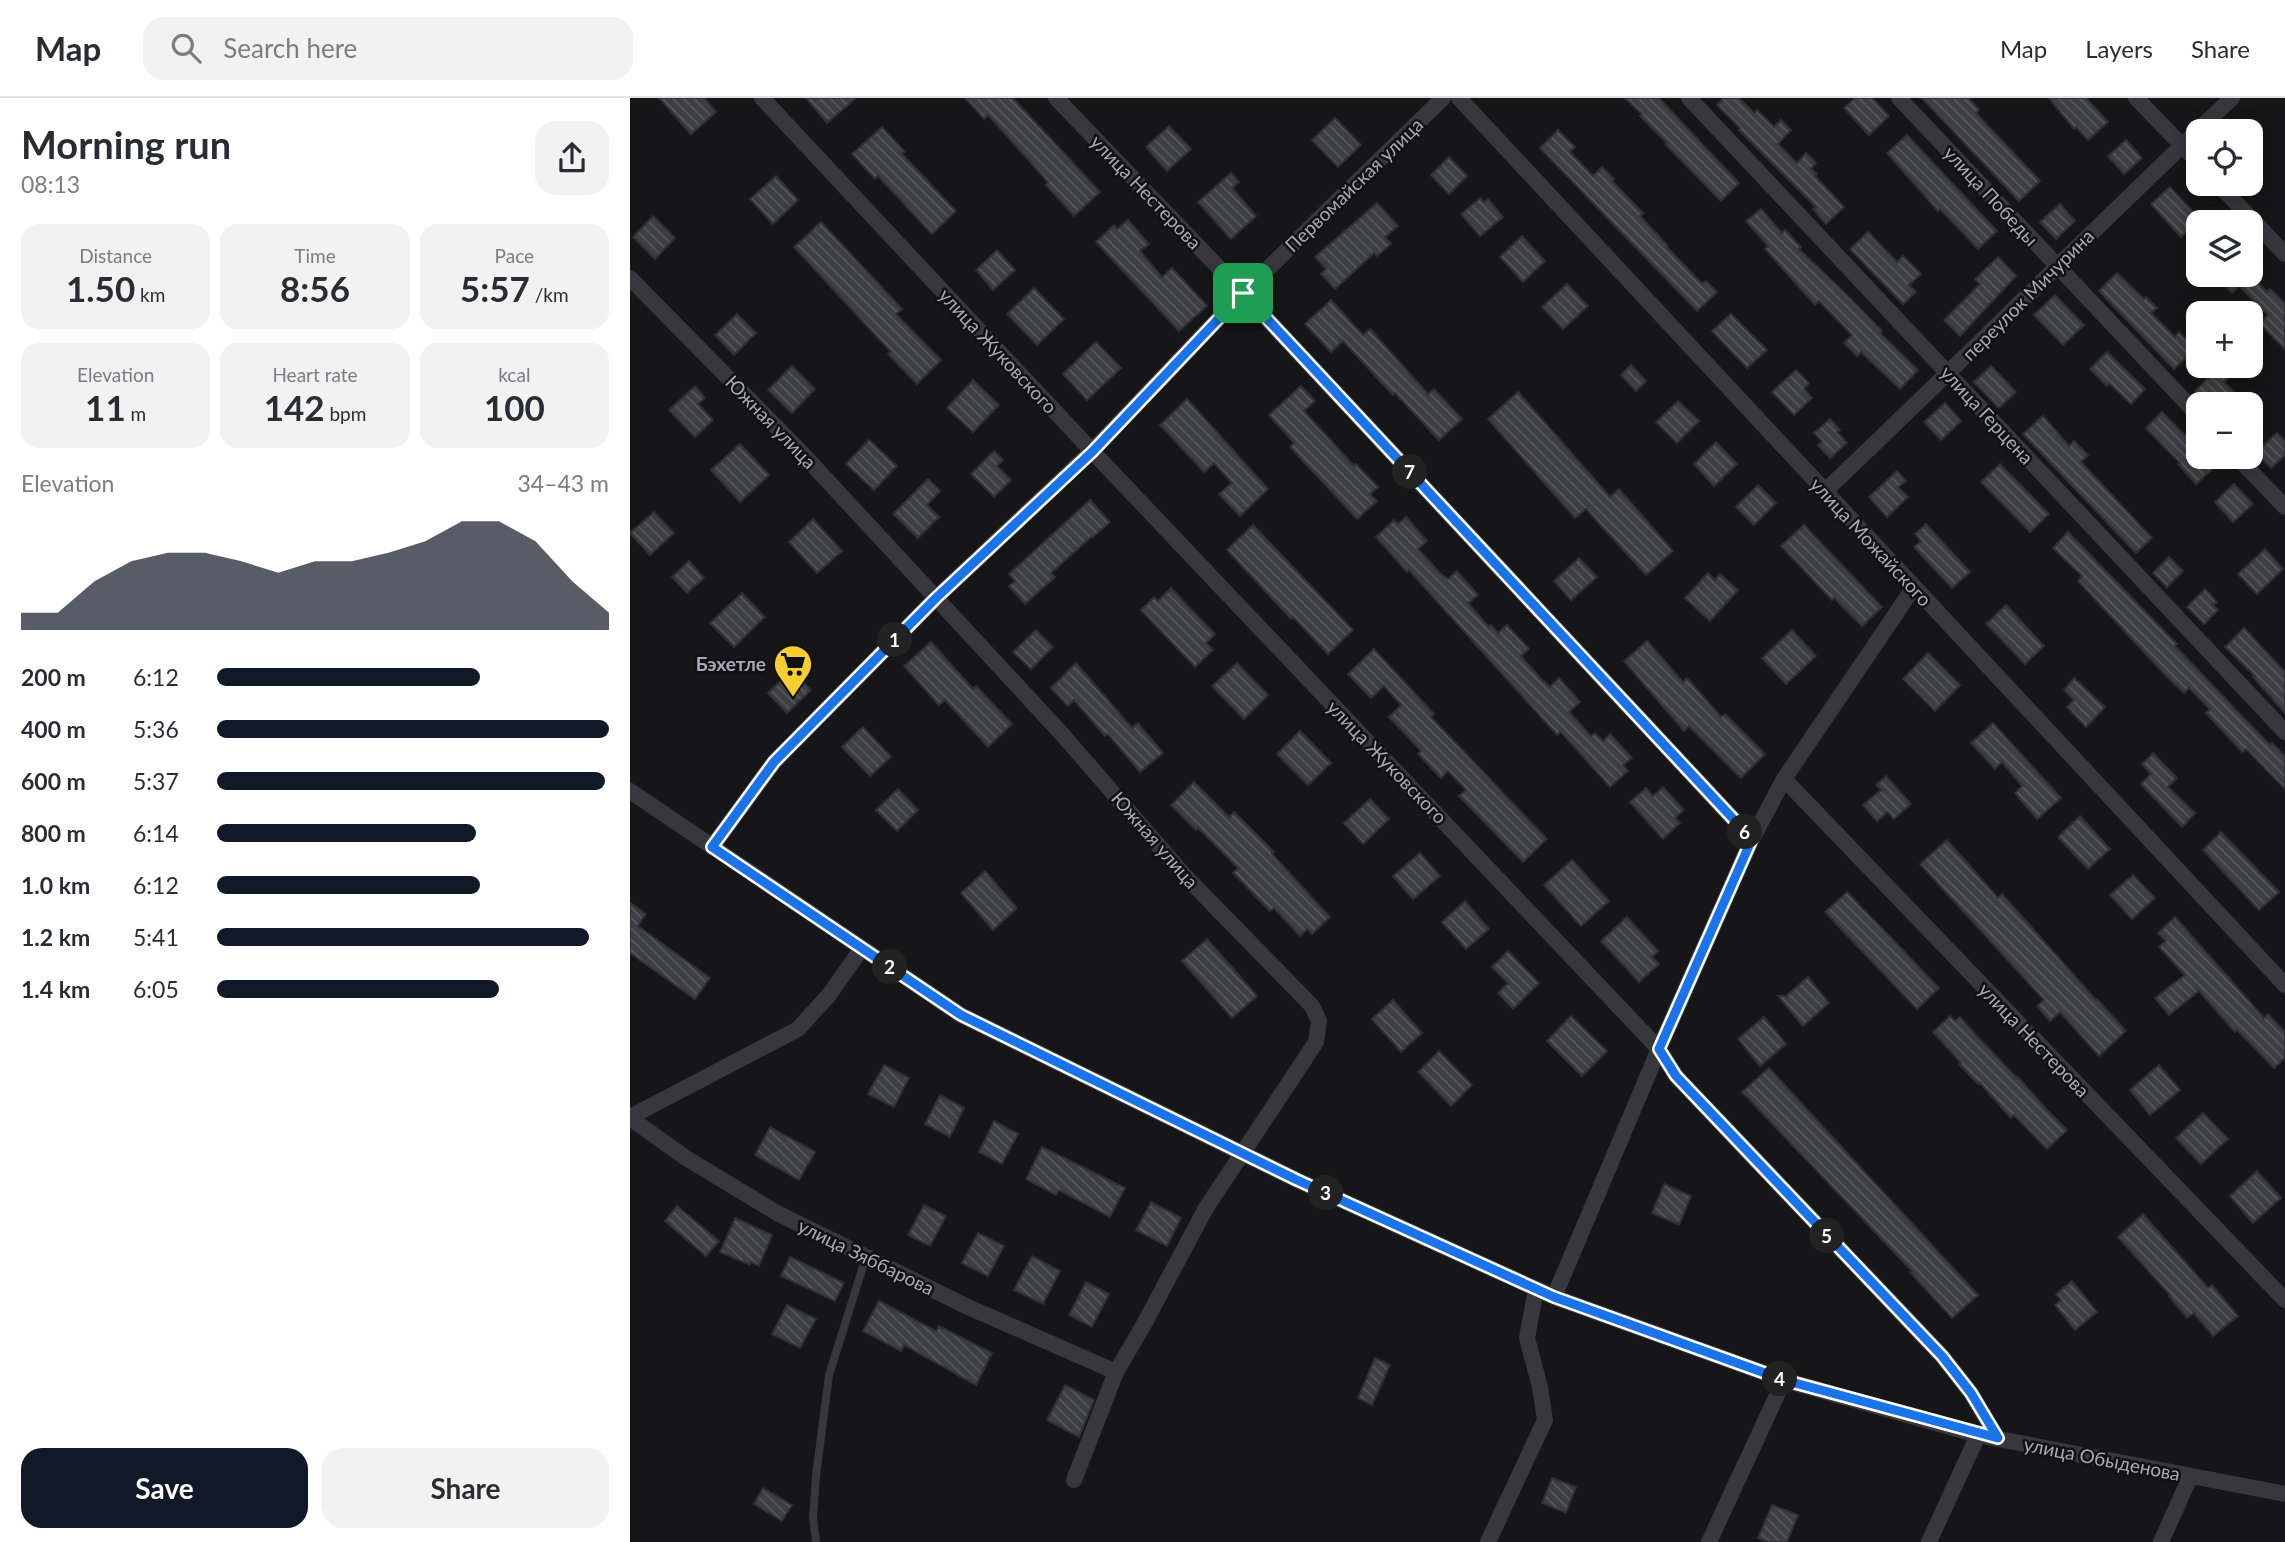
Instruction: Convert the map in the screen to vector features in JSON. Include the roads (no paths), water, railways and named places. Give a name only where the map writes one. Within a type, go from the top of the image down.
[{"type":"street","name":"улица Жуковского","points":[[762,98],[1092,452],[1659,1049],[1676,1076],[1942,1356],[1971,1393],[1998,1438]]},
{"type":"street","name":"улица Нестерова","points":[[1056,98],[1243,293],[1752,839]]},
{"type":"street","name":"Первомайская улица","points":[[712,847],[774,762],[936,598],[1092,452],[1243,293],[1443,98]]},
{"type":"street","name":"улица Можайского","points":[[1459,98],[2285,985]]},
{"type":"street","name":"улица Герцена","points":[[1689,98],[2285,732]]},
{"type":"street","name":"улица Победы","points":[[1899,98],[2186,402]]},
{"type":"street","points":[[2136,98],[2186,150]]},
{"type":"street","name":"переулок Мичурина","points":[[1824,492],[1949,373],[2056,265],[2232,98]]},
{"type":"street","points":[[2229,196],[2285,254]]},
{"type":"street","name":"Южная улица","points":[[630,278],[799,450],[1061,733],[1185,876],[1312,1006],[1320,1021],[1316,1042],[1206,1208],[1116,1372],[1074,1480]]},
{"type":"street","points":[[2249,469],[2285,507]]},
{"type":"street","points":[[1554,1297],[1752,839],[1784,779],[1914,587]]},
{"type":"street","name":"улица Нестерова","points":[[1784,779],[2285,1300]]},
{"type":"street","name":"улица Обыденова","points":[[630,791],[961,1015],[1242,1153],[1554,1297],[1784,1380],[1978,1434],[2285,1494]]},
{"type":"street","points":[[630,1118],[798,1029],[829,995],[862,948]]},
{"type":"street","name":"улица Зяббарова","points":[[630,1118],[686,1158],[777,1213],[968,1307],[1116,1372]]},
{"type":"street","points":[[1488,1542],[1545,1420],[1540,1387],[1527,1338],[1536,1289]]},
{"type":"street","points":[[1709,1542],[1784,1380]]},
{"type":"street","points":[[1929,1542],[1978,1434]]},
{"type":"street","points":[[2161,1542],[2190,1476]]},
{"type":"lane","points":[[816,1542],[813,1518],[816,1476],[829,1375],[866,1257]]},
{"type":"place","name":"Бэхетле","points":[[793,698]]}]
